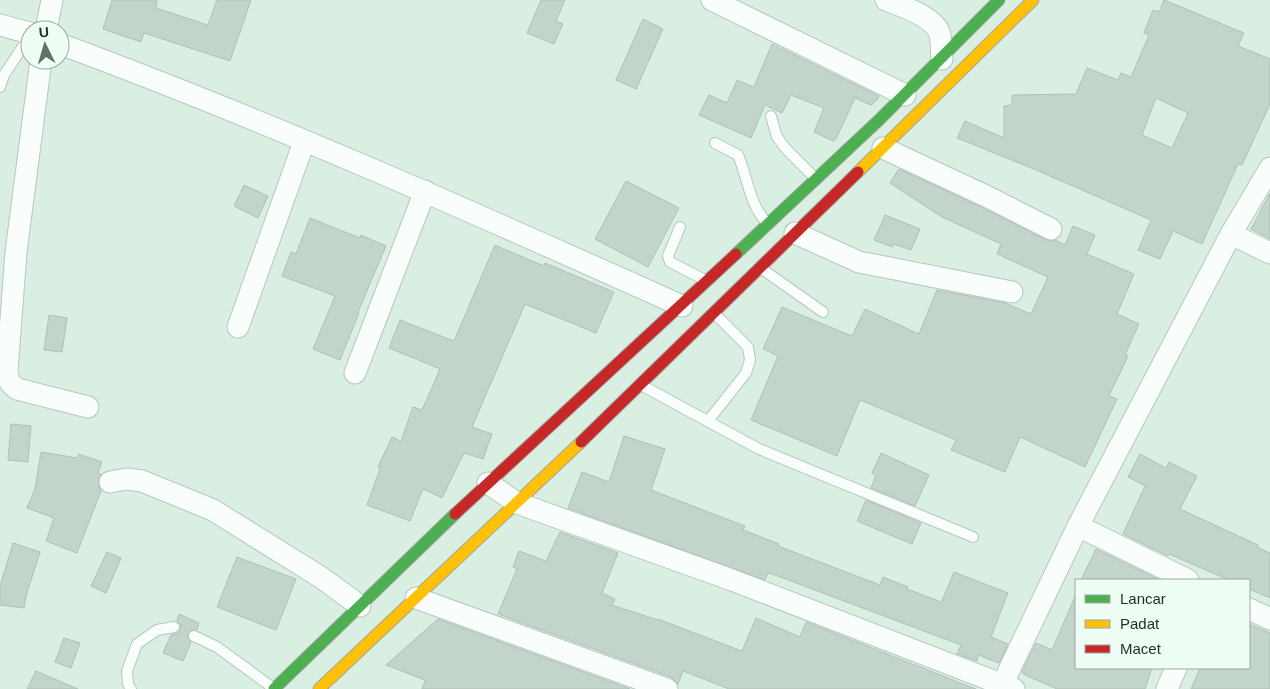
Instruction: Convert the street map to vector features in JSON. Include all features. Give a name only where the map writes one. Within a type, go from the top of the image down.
[{"type":"main road","points":[[319,689],[517,503],[713,313],[733,275],[768,225],[942,59],[999,0]]},
{"type":"main road","points":[[274,689],[488,483],[708,282],[760,267],[1033,0]]},
{"type":"street","points":[[48,20],[52,0]]},
{"type":"street","points":[[712,0],[905,95]]},
{"type":"street","points":[[886,0],[923,16],[940,32],[942,59]]},
{"type":"street","points":[[0,25],[20,31]]},
{"type":"street","points":[[70,48],[157,80],[425,191],[682,306]]},
{"type":"street","points":[[39,70],[8,250],[8,380],[11,385],[18,389],[88,407]]},
{"type":"street","points":[[238,327],[304,142]]},
{"type":"street","points":[[883,148],[986,196],[1050,229]]},
{"type":"street","points":[[488,483],[517,503],[732,580],[1006,687],[1078,526],[1231,234],[1270,168]]},
{"type":"street","points":[[355,373],[425,191]]},
{"type":"street","points":[[795,233],[859,262],[1012,292]]},
{"type":"street","points":[[1231,234],[1270,253]]},
{"type":"street","points":[[110,482],[127,478],[142,481],[213,510],[322,578],[360,606]]},
{"type":"street","points":[[1078,526],[1186,579]]},
{"type":"street","points":[[416,598],[667,689]]},
{"type":"street","points":[[1250,609],[1270,618]]},
{"type":"street","points":[[1167,689],[1176,669]]},
{"type":"lane","points":[[0,87],[4,75],[20,50]]},
{"type":"lane","points":[[771,116],[777,137],[786,149],[816,179]]},
{"type":"lane","points":[[715,143],[738,154],[753,202],[759,214],[768,225]]},
{"type":"lane","points":[[680,227],[668,256],[670,262],[708,282]]},
{"type":"lane","points":[[760,267],[824,312]]},
{"type":"lane","points":[[708,421],[746,373],[750,360],[748,346],[713,313]]},
{"type":"lane","points":[[640,384],[759,448],[972,537]]},
{"type":"lane","points":[[131,689],[128,684],[127,671],[136,644],[157,630],[174,627]]},
{"type":"lane","points":[[194,636],[217,647],[274,689]]},
{"type":"building","points":[[112,0],[157,0],[156,8],[208,25],[217,0],[251,0],[230,61],[144,33],[141,42],[103,29]]},
{"type":"building","points":[[541,0],[565,0],[556,21],[563,24],[554,44],[527,33]]},
{"type":"building","points":[[1164,0],[1244,33],[1238,46],[1270,59],[1270,104],[1242,165],[1238,164],[1202,244],[1173,231],[1160,259],[1138,250],[1151,220],[957,138],[965,121],[1004,138],[1004,106],[1012,105],[1012,95],[1076,94],[1087,68],[1118,80],[1121,73],[1131,77],[1149,35],[1144,33],[1153,10],[1159,12]],"holes":[[[1156,98],[1188,113],[1172,148],[1142,135]]]},
{"type":"building","points":[[643,19],[663,29],[636,89],[616,80]]},
{"type":"building","points":[[772,44],[879,96],[878,99],[871,105],[855,98],[836,139],[833,141],[814,132],[824,108],[791,95],[782,113],[765,105],[751,138],[699,115],[709,95],[727,103],[737,80],[754,87]]},
{"type":"building","points":[[899,169],[1046,240],[1055,240],[1065,245],[1073,226],[1095,235],[1087,254],[1134,274],[1117,314],[1139,324],[1125,355],[1128,356],[1109,396],[1117,399],[1085,467],[1020,437],[1005,472],[951,450],[956,440],[860,400],[837,456],[751,420],[778,356],[763,349],[782,307],[852,336],[865,309],[919,334],[937,290],[1005,303],[1031,314],[1048,277],[997,254],[1001,244],[942,217],[890,183]]},
{"type":"building","points":[[626,181],[679,208],[648,267],[595,239]]},
{"type":"building","points":[[244,185],[268,196],[258,218],[234,206]]},
{"type":"building","points":[[1270,193],[1270,239],[1251,229]]},
{"type":"building","points":[[885,215],[920,229],[911,250],[894,244],[892,247],[874,240]]},
{"type":"building","points":[[310,218],[360,238],[361,235],[386,246],[340,360],[313,349],[335,296],[282,276],[291,252],[296,254]]},
{"type":"building","points":[[495,245],[544,266],[545,263],[614,292],[596,333],[525,304],[472,427],[492,434],[483,459],[464,453],[442,498],[423,489],[410,521],[367,505],[380,469],[378,467],[392,437],[401,441],[413,407],[422,410],[440,369],[389,348],[400,320],[454,341]]},
{"type":"building","points":[[49,315],[67,318],[62,352],[44,350]]},
{"type":"building","points":[[11,424],[31,426],[28,462],[8,460]]},
{"type":"building","points":[[624,436],[665,449],[651,490],[745,526],[743,530],[779,544],[778,546],[880,585],[883,577],[908,587],[907,589],[941,602],[954,572],[1008,593],[991,637],[1008,644],[999,663],[978,655],[977,661],[957,654],[961,645],[775,575],[768,573],[765,580],[568,508],[582,472],[609,482]]},
{"type":"building","points":[[41,452],[77,458],[79,454],[102,462],[98,473],[101,474],[98,484],[101,491],[77,553],[46,541],[54,518],[27,508],[35,489]]},
{"type":"building","points":[[881,453],[929,475],[915,506],[871,488],[876,475],[872,473]]},
{"type":"building","points":[[1140,454],[1166,468],[1169,462],[1197,476],[1180,509],[1258,545],[1257,547],[1270,553],[1270,598],[1250,589],[1250,579],[1227,579],[1169,554],[1168,556],[1123,534],[1145,486],[1128,477]]},
{"type":"building","points":[[866,500],[921,523],[912,544],[857,521]]},
{"type":"building","points":[[560,532],[618,553],[602,593],[615,599],[612,605],[658,619],[742,651],[756,618],[800,637],[806,622],[976,689],[729,689],[683,671],[678,684],[671,677],[498,614],[517,569],[513,567],[519,551],[546,561]]},
{"type":"building","points":[[13,543],[40,552],[24,608],[0,605],[0,586]]},
{"type":"building","points":[[1096,549],[1158,579],[1081,579]]},
{"type":"building","points":[[107,552],[121,558],[106,593],[91,586]]},
{"type":"building","points":[[237,557],[296,579],[276,630],[217,607]]},
{"type":"building","points":[[1075,596],[1075,669],[1152,669],[1145,689],[1057,689],[1023,674],[1022,672],[1036,643],[1052,650]]},
{"type":"building","points":[[179,614],[199,623],[197,630],[191,630],[188,634],[188,639],[191,642],[183,661],[163,653],[171,635],[178,633],[180,630],[181,625],[177,621]]},
{"type":"building","points":[[438,619],[630,689],[422,689],[425,680],[386,665]]},
{"type":"building","points":[[1250,624],[1270,633],[1270,689],[1191,689],[1200,669],[1250,669]]},
{"type":"building","points":[[64,638],[80,643],[71,668],[55,662]]},
{"type":"building","points":[[36,671],[78,689],[27,689]]},
{"type":"traffic: fast","points":[[736,254],[879,120],[999,0]]},
{"type":"traffic: fast","points":[[274,689],[455,514]]},
{"type":"traffic: slow","points":[[858,172],[1033,0]]},
{"type":"traffic: slow","points":[[319,689],[581,442]]},
{"type":"traffic: jam","points":[[581,442],[858,172]]},
{"type":"traffic: jam","points":[[455,514],[736,254]]}]
